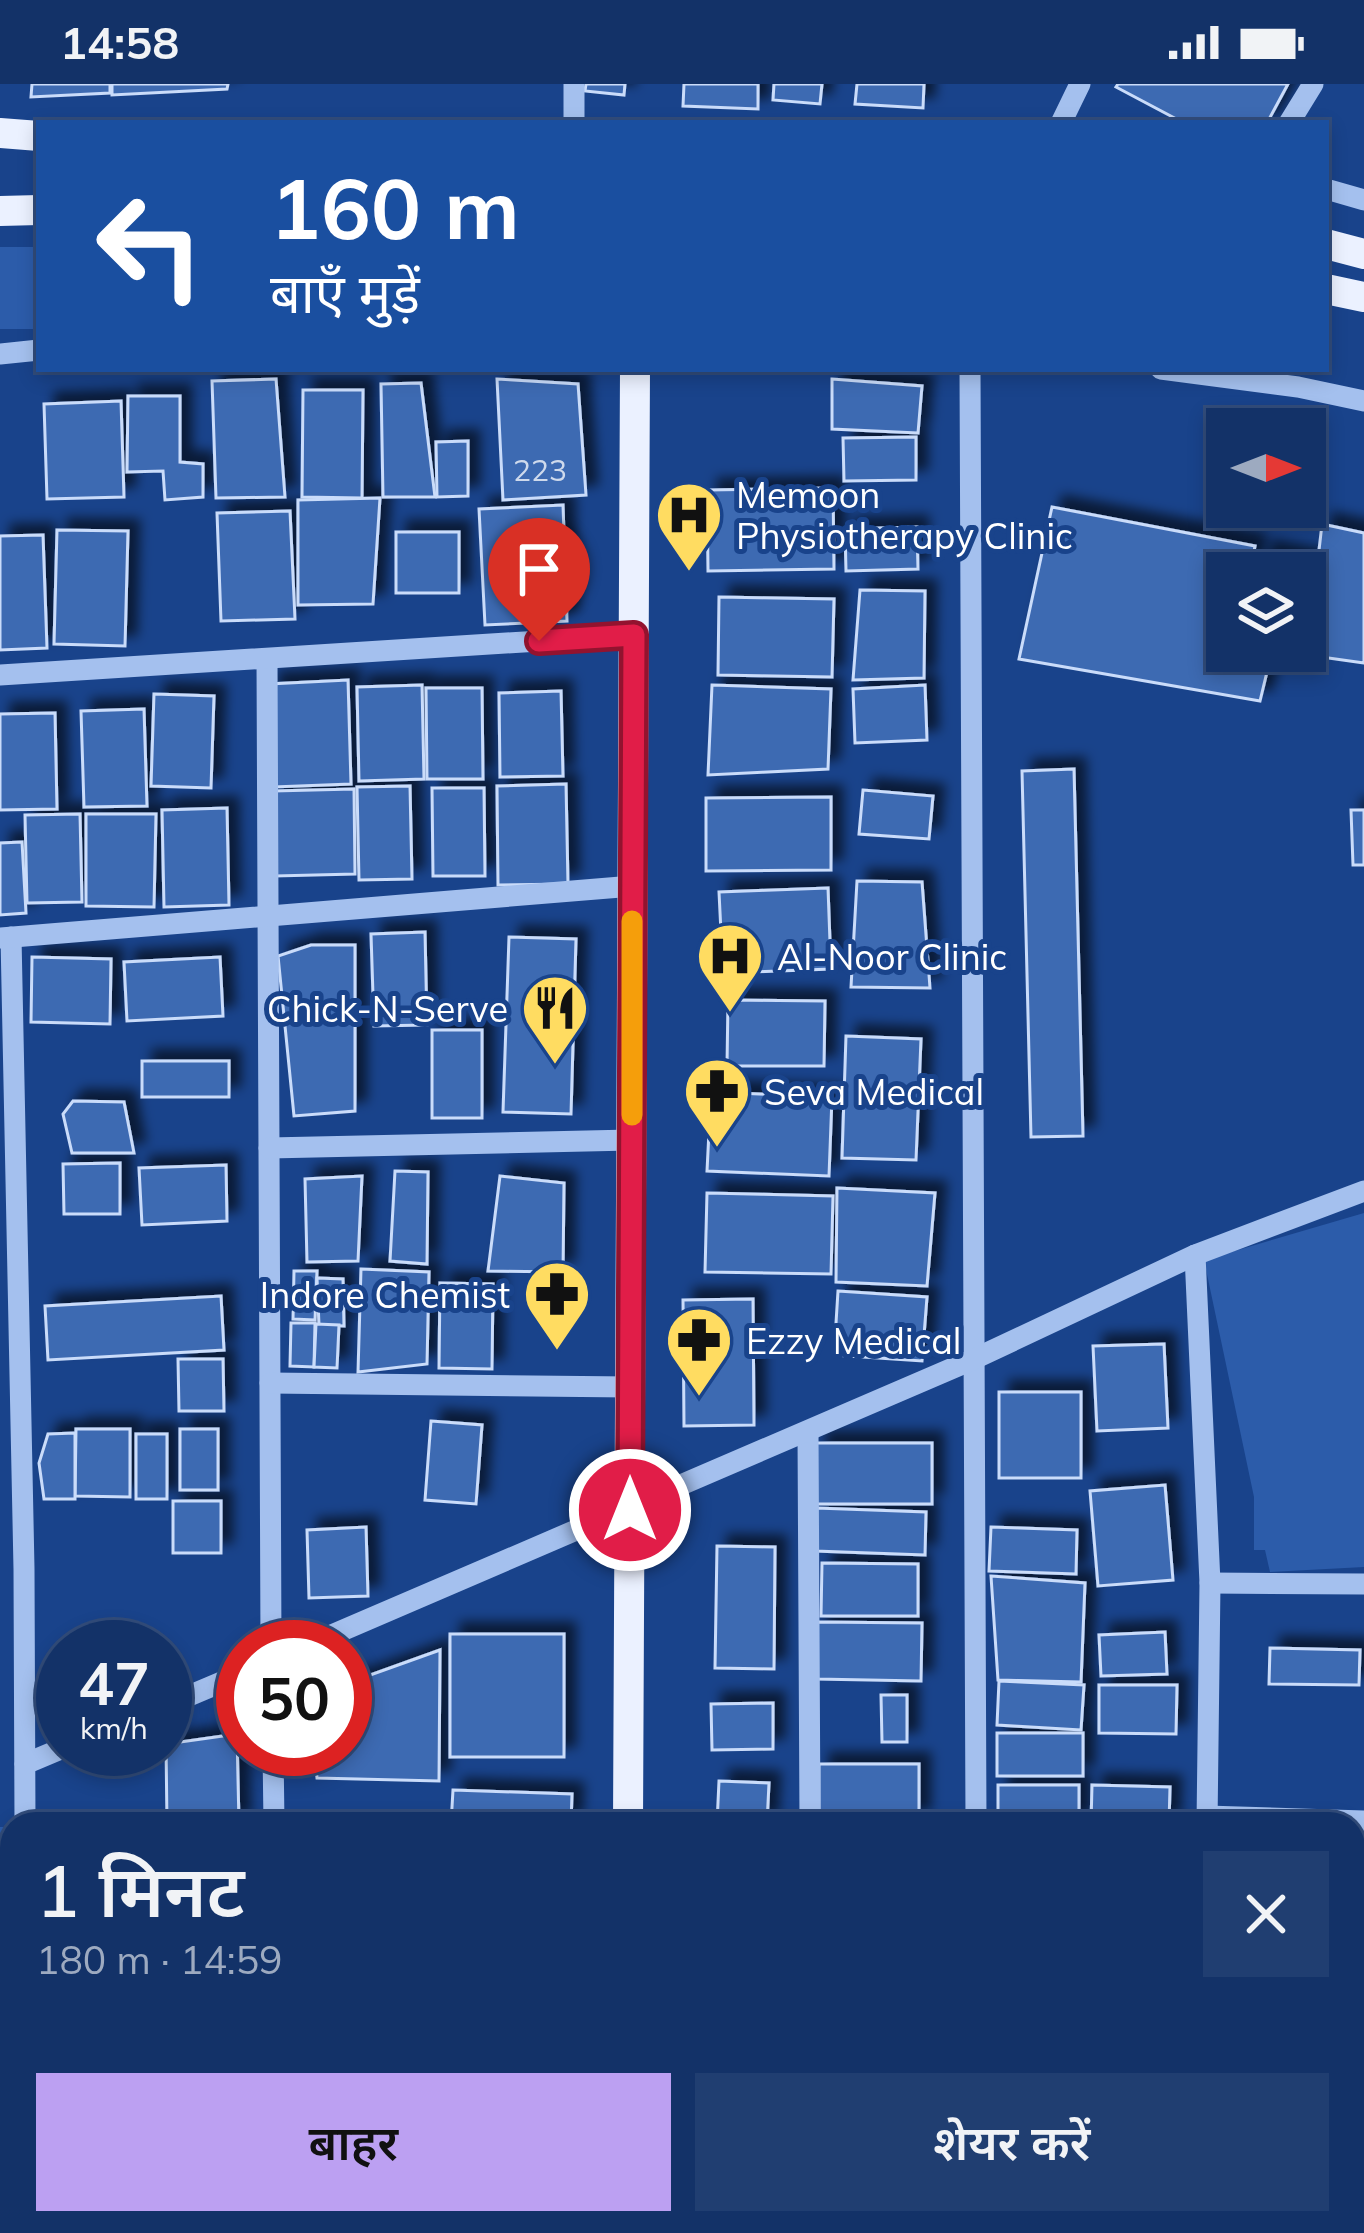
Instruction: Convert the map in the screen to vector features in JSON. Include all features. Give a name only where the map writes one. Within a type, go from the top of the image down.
[{"type":"main road","points":[[0,133],[36,136]]},
{"type":"main road","points":[[0,211],[36,210]]},
{"type":"main road","points":[[1329,245],[1364,254]]},
{"type":"main road","points":[[1329,290],[1364,297]]},
{"type":"main road","points":[[628,1812],[635,372]]},
{"type":"street","points":[[574,84],[574,120]]},
{"type":"street","points":[[1062,120],[1080,84]]},
{"type":"street","points":[[1291,120],[1312,84]]},
{"type":"street","points":[[1329,190],[1364,200]]},
{"type":"street","points":[[0,353],[36,350]]},
{"type":"street","points":[[970,372],[976,1812]]},
{"type":"street","points":[[1184,372],[1364,400]]},
{"type":"street","points":[[0,676],[634,635]]},
{"type":"street","points":[[267,659],[272,1620]]},
{"type":"street","points":[[25,1812],[24,1569],[6,937],[633,886]]},
{"type":"street","points":[[269,1148],[632,1140]]},
{"type":"street","points":[[368,1620],[974,1359],[1195,1255],[1364,1192]]},
{"type":"street","points":[[1195,1255],[1210,1583],[1206,1812]]},
{"type":"street","points":[[270,1383],[630,1387]]},
{"type":"street","points":[[808,1432],[810,1812]]},
{"type":"street","points":[[0,1569],[24,1569]]},
{"type":"street","points":[[1210,1583],[1364,1584]]},
{"type":"street","points":[[25,1764],[36,1759]]},
{"type":"street","points":[[273,1776],[274,1812]]},
{"type":"shaded area","points":[[0,247],[36,247],[36,329],[0,329]]},
{"type":"shaded area","points":[[1364,1213],[1364,1567],[1270,1572],[1265,1550],[1254,1550],[1254,1497],[1204,1260]]},
{"type":"building","points":[[32,84],[110,84],[110,93],[31,97]]},
{"type":"building","points":[[112,84],[228,84],[227,89],[112,95]]},
{"type":"building","points":[[586,84],[625,84],[624,95],[585,91]]},
{"type":"building","points":[[684,84],[758,84],[758,109],[683,106]]},
{"type":"building","points":[[774,84],[822,84],[820,104],[773,100]]},
{"type":"building","points":[[857,84],[924,84],[923,108],[855,104]]},
{"type":"building","points":[[1288,84],[1269,120],[1178,120],[1116,87]]},
{"type":"building","points":[[276,379],[285,497],[216,498],[212,381]]},
{"type":"building","points":[[497,379],[578,384],[586,495],[503,500]]},
{"type":"building","points":[[832,379],[922,386],[918,433],[832,429]]},
{"type":"building","points":[[421,383],[435,497],[383,497],[381,384]]},
{"type":"building","points":[[303,390],[363,390],[362,498],[302,497]]},
{"type":"building","points":[[128,396],[180,396],[180,462],[203,464],[203,497],[165,500],[163,471],[127,472]]},
{"type":"building","points":[[121,401],[124,497],[47,499],[44,404]]},
{"type":"building","points":[[916,437],[916,480],[844,481],[843,438]]},
{"type":"building","points":[[468,441],[468,496],[437,497],[436,442]]},
{"type":"building","points":[[833,488],[834,569],[708,571],[707,490]]},
{"type":"building","points":[[380,498],[373,604],[298,605],[298,500]]},
{"type":"building","points":[[563,505],[567,621],[485,625],[479,509]]},
{"type":"building","points":[[1052,507],[1255,546],[1254,552],[1206,552],[1206,672],[1267,672],[1260,701],[1019,659]]},
{"type":"building","points":[[290,511],[295,619],[221,621],[217,513]]},
{"type":"building","points":[[1326,525],[1364,533],[1364,663],[1326,658],[1326,552],[1319,552]]},
{"type":"building","points":[[917,527],[918,569],[846,571],[845,529]]},
{"type":"building","points":[[57,530],[128,531],[125,646],[54,644]]},
{"type":"building","points":[[396,532],[459,532],[459,593],[396,593]]},
{"type":"building","points":[[43,535],[47,648],[0,650],[0,536]]},
{"type":"building","points":[[860,590],[925,591],[924,678],[853,680]]},
{"type":"building","points":[[719,597],[834,599],[832,677],[718,675]]},
{"type":"building","points":[[348,680],[351,784],[273,787],[269,684]]},
{"type":"building","points":[[422,685],[424,779],[359,781],[357,687]]},
{"type":"building","points":[[712,685],[831,689],[828,769],[708,775]]},
{"type":"building","points":[[925,685],[927,740],[855,743],[853,689]]},
{"type":"building","points":[[426,688],[482,688],[483,779],[427,779]]},
{"type":"building","points":[[561,691],[563,776],[500,777],[499,693]]},
{"type":"building","points":[[154,694],[214,696],[211,788],[151,786]]},
{"type":"building","points":[[144,709],[147,806],[84,807],[81,711]]},
{"type":"building","points":[[55,713],[57,809],[0,810],[0,714]]},
{"type":"building","points":[[1074,769],[1083,1136],[1031,1137],[1022,771]]},
{"type":"building","points":[[566,784],[568,884],[498,885],[497,786]]},
{"type":"building","points":[[410,786],[412,879],[359,880],[357,787]]},
{"type":"building","points":[[432,788],[484,788],[485,876],[433,876]]},
{"type":"building","points":[[354,789],[355,874],[275,876],[273,791]]},
{"type":"building","points":[[863,790],[933,796],[929,839],[859,834]]},
{"type":"building","points":[[831,797],[831,870],[706,871],[706,798]]},
{"type":"building","points":[[227,808],[229,905],[164,907],[162,810]]},
{"type":"building","points":[[1351,810],[1364,810],[1364,865],[1353,865]]},
{"type":"building","points":[[80,814],[82,902],[27,903],[25,815]]},
{"type":"building","points":[[86,814],[156,814],[154,907],[86,906]]},
{"type":"building","points":[[22,842],[26,913],[0,915],[0,843]]},
{"type":"building","points":[[857,881],[922,882],[930,988],[851,987]]},
{"type":"building","points":[[828,888],[831,969],[723,973],[719,892]]},
{"type":"building","points":[[425,932],[427,1025],[374,1026],[371,934]]},
{"type":"building","points":[[509,937],[576,939],[571,1114],[503,1112]]},
{"type":"building","points":[[311,945],[355,945],[355,1111],[294,1116],[278,956]]},
{"type":"building","points":[[32,957],[111,959],[110,1024],[31,1022]]},
{"type":"building","points":[[220,957],[223,1016],[127,1021],[124,962]]},
{"type":"building","points":[[728,1000],[825,1001],[824,1066],[727,1066]]},
{"type":"building","points":[[432,1030],[482,1030],[482,1118],[432,1118]]},
{"type":"building","points":[[846,1036],[921,1039],[916,1160],[842,1158]]},
{"type":"building","points":[[142,1061],[229,1061],[229,1097],[142,1097]]},
{"type":"building","points":[[711,1092],[832,1097],[829,1176],[707,1171]]},
{"type":"building","points":[[73,1101],[124,1102],[134,1153],[72,1153],[63,1114]]},
{"type":"building","points":[[120,1163],[120,1214],[64,1214],[63,1164]]},
{"type":"building","points":[[226,1165],[227,1221],[142,1225],[139,1168]]},
{"type":"building","points":[[395,1171],[428,1172],[427,1264],[390,1261]]},
{"type":"building","points":[[362,1176],[358,1261],[307,1262],[305,1179]]},
{"type":"building","points":[[500,1176],[564,1183],[563,1272],[488,1271]]},
{"type":"building","points":[[837,1188],[935,1193],[927,1286],[836,1282]]},
{"type":"building","points":[[707,1193],[833,1196],[831,1274],[705,1272]]},
{"type":"building","points":[[361,1269],[429,1272],[427,1364],[358,1372]]},
{"type":"building","points":[[294,1271],[317,1271],[315,1320],[293,1319]]},
{"type":"building","points":[[317,1278],[343,1279],[344,1326],[319,1325]]},
{"type":"building","points":[[440,1283],[493,1284],[492,1369],[439,1368]]},
{"type":"building","points":[[838,1291],[927,1297],[922,1361],[834,1355]]},
{"type":"building","points":[[221,1296],[224,1350],[48,1360],[45,1306]]},
{"type":"building","points":[[753,1299],[754,1425],[684,1426],[683,1300]]},
{"type":"building","points":[[291,1323],[315,1323],[314,1367],[290,1366]]},
{"type":"building","points":[[316,1324],[339,1325],[337,1368],[314,1367]]},
{"type":"building","points":[[1164,1344],[1168,1428],[1097,1431],[1093,1346]]},
{"type":"building","points":[[178,1359],[223,1359],[224,1411],[179,1411]]},
{"type":"building","points":[[999,1392],[1081,1392],[1081,1478],[999,1478]]},
{"type":"building","points":[[431,1421],[482,1425],[476,1504],[425,1500]]},
{"type":"building","points":[[76,1429],[130,1429],[130,1497],[75,1496]]},
{"type":"building","points":[[180,1429],[218,1429],[218,1490],[180,1490]]},
{"type":"building","points":[[75,1433],[75,1499],[44,1499],[39,1463],[48,1434]]},
{"type":"building","points":[[136,1434],[167,1434],[167,1499],[136,1499]]},
{"type":"building","points":[[816,1443],[932,1443],[932,1504],[816,1504]]},
{"type":"building","points":[[1165,1485],[1173,1580],[1098,1586],[1090,1491]]},
{"type":"building","points":[[173,1501],[221,1501],[221,1553],[173,1553]]},
{"type":"building","points":[[816,1508],[926,1512],[925,1555],[815,1551]]},
{"type":"building","points":[[366,1527],[368,1596],[309,1598],[307,1530]]},
{"type":"building","points":[[991,1527],[1077,1530],[1076,1574],[989,1571]]},
{"type":"building","points":[[717,1546],[775,1547],[774,1669],[715,1668]]},
{"type":"building","points":[[822,1563],[918,1564],[918,1616],[821,1616]]},
{"type":"building","points":[[991,1576],[1085,1583],[1081,1682],[998,1680]]},
{"type":"building","points":[[817,1622],[922,1623],[921,1681],[816,1679]]},
{"type":"building","points":[[1165,1632],[1167,1674],[1101,1676],[1099,1635]]},
{"type":"building","points":[[450,1634],[564,1634],[564,1757],[450,1757]]},
{"type":"building","points":[[1270,1648],[1360,1650],[1359,1685],[1269,1684]]},
{"type":"building","points":[[440,1650],[439,1781],[317,1778],[372,1776],[372,1674]]},
{"type":"building","points":[[999,1681],[1084,1685],[1081,1730],[997,1725]]},
{"type":"building","points":[[1099,1685],[1177,1685],[1176,1734],[1099,1733]]},
{"type":"building","points":[[881,1695],[907,1695],[907,1742],[882,1742]]},
{"type":"building","points":[[773,1703],[773,1749],[712,1750],[711,1704]]},
{"type":"building","points":[[997,1733],[1083,1733],[1083,1776],[997,1776]]},
{"type":"building","points":[[216,1737],[216,1776],[238,1776],[239,1812],[167,1812],[166,1776],[192,1776],[192,1740]]},
{"type":"building","points":[[819,1764],[919,1764],[919,1812],[819,1812]]},
{"type":"building","points":[[719,1781],[769,1783],[768,1812],[718,1812]]},
{"type":"building","points":[[998,1785],[1079,1785],[1079,1812],[998,1812]]},
{"type":"building","points":[[1092,1785],[1170,1787],[1169,1812],[1091,1812]]},
{"type":"building","points":[[453,1790],[572,1794],[571,1812],[452,1812]]},
{"type":"slow traffic","points":[[632,921],[632,1115]]},
{"type":"place","name":"Memoon Physiotherapy Clinic","points":[[689,574]]},
{"type":"place","name":"Al-Noor Clinic","points":[[730,1015]]},
{"type":"place","name":"Chick-N-Serve","points":[[555,1067]]},
{"type":"place","name":"Seva Medical","points":[[717,1150]]},
{"type":"place","name":"Indore Chemist","points":[[557,1353]]},
{"type":"place","name":"Ezzy Medical","points":[[699,1399]]},
{"type":"route","points":[[539,641],[634,635],[630,1510]]}]
